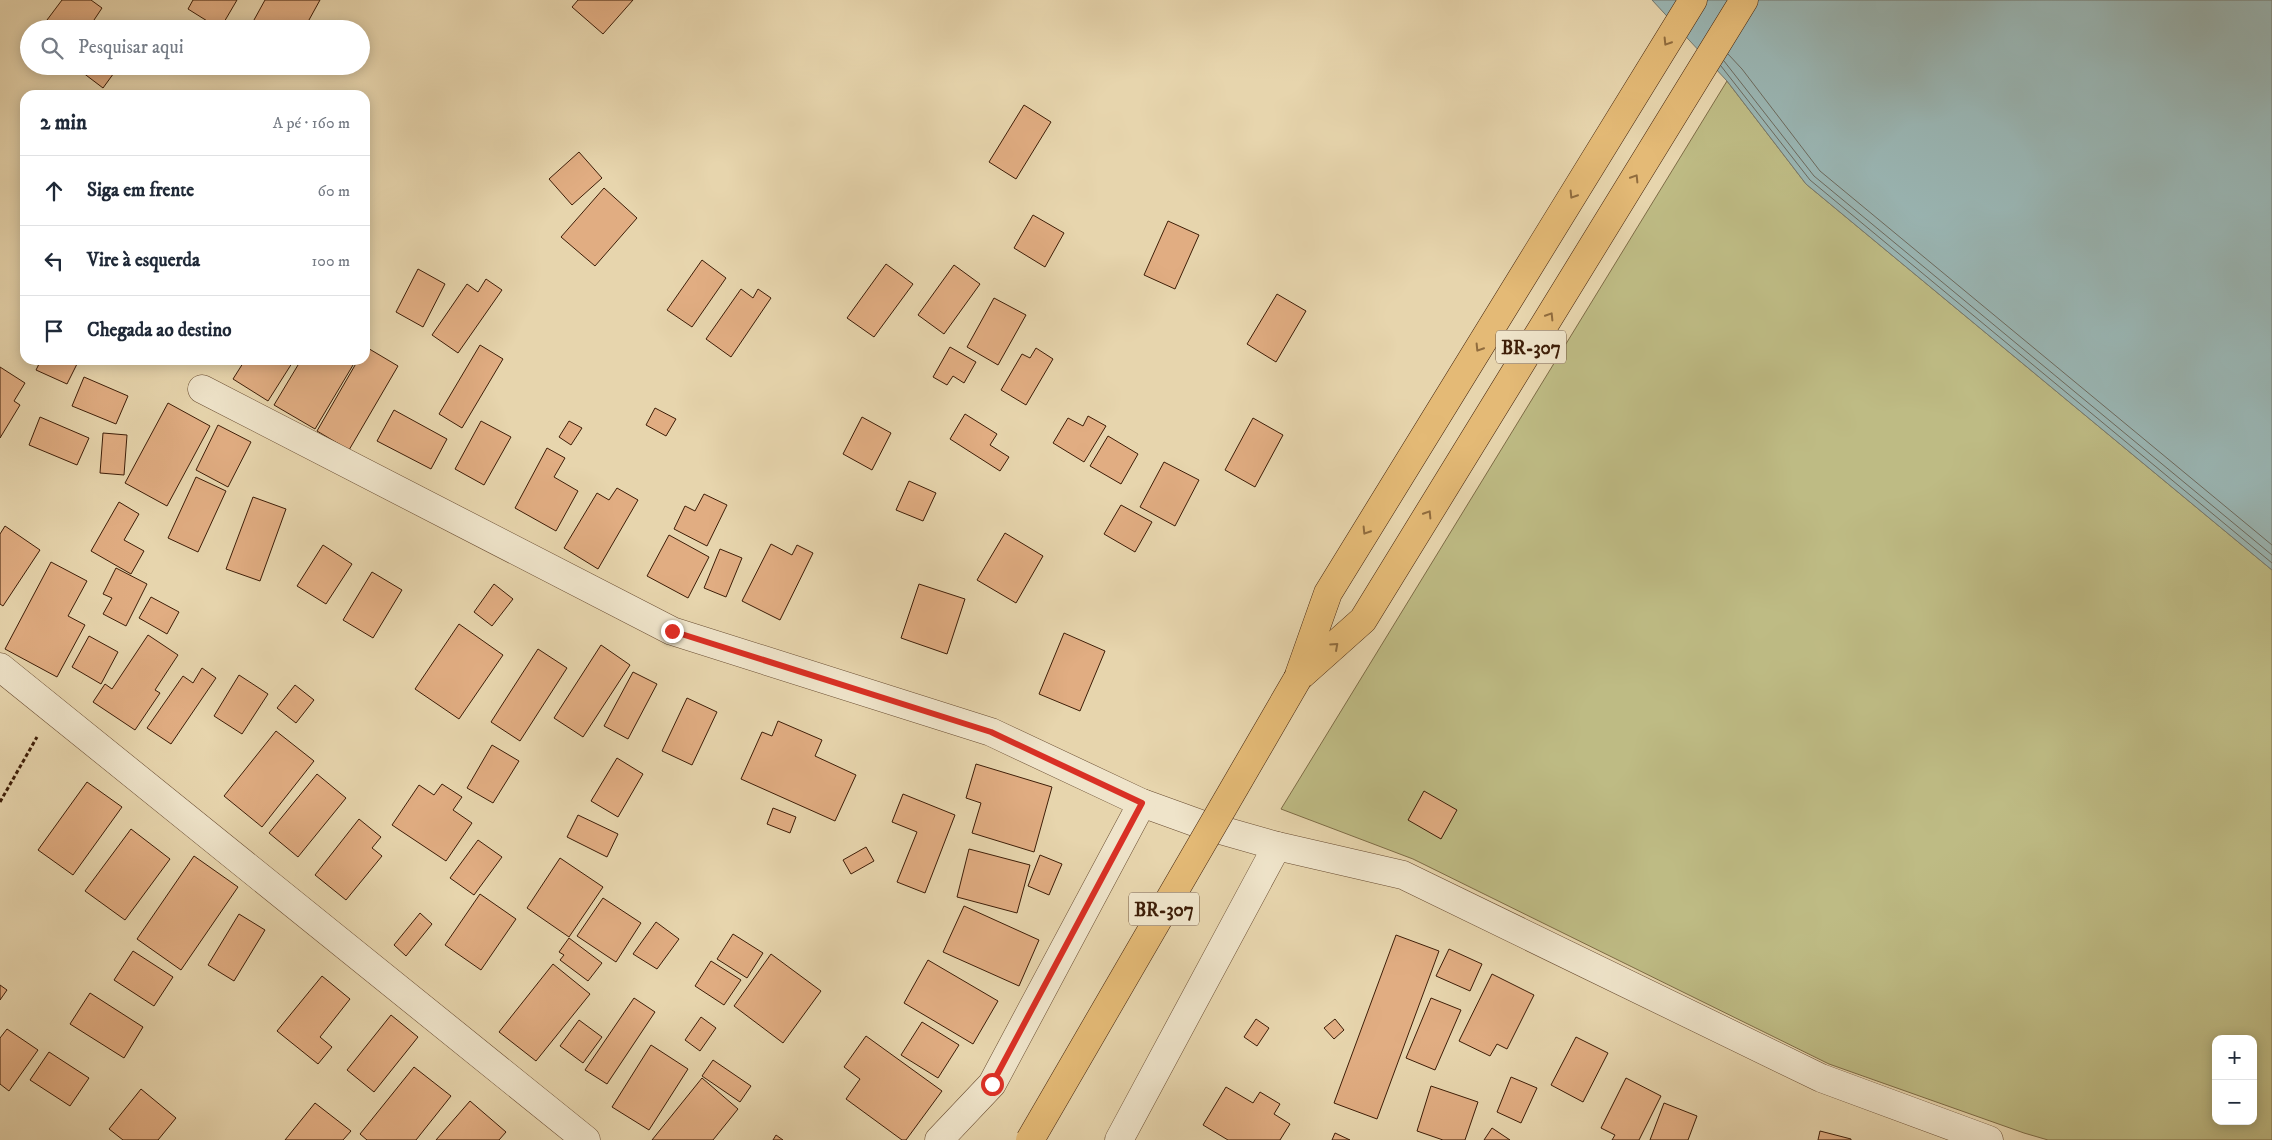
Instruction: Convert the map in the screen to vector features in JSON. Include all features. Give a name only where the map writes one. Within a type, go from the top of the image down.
[{"type":"main road","name":"BR-307","points":[[1030,1140],[1298,678],[1328,593],[1693,0]]},
{"type":"main road","name":"BR-307","points":[[1298,678],[1363,620],[1744,0]]},
{"type":"street","points":[[202,389],[672,631],[991,732],[1142,803],[1203,825],[1277,846],[1403,874],[1821,1078],[1988,1140]]},
{"type":"street","points":[[0,667],[54,708],[586,1140]]},
{"type":"street","points":[[939,1140],[992,1084],[1142,803]]},
{"type":"street","points":[[1119,1140],[1277,846]]},
{"type":"path","points":[[0,802],[54,708]]},
{"type":"shaded area","points":[[1727,81],[1806,184],[2272,570],[2272,1140],[2048,1140],[2024,1133],[1829,1064],[1413,859],[1281,809]]},
{"type":"water","points":[[1652,0],[2272,0],[2272,570],[1806,184],[1727,81]]},
{"type":"building","points":[[62,0],[91,0],[102,8],[94,20],[47,20]]},
{"type":"building","points":[[193,0],[237,0],[225,20],[206,20],[188,9]]},
{"type":"building","points":[[265,0],[320,0],[309,20],[254,20]]},
{"type":"building","points":[[578,0],[633,0],[603,34],[572,7]]},
{"type":"building","points":[[86,75],[112,75],[103,88]]},
{"type":"building","points":[[1024,105],[1051,122],[1016,179],[989,162]]},
{"type":"building","points":[[579,152],[602,178],[572,205],[549,179]]},
{"type":"building","points":[[604,188],[637,218],[595,266],[561,237]]},
{"type":"building","points":[[1033,215],[1064,233],[1045,267],[1014,248]]},
{"type":"building","points":[[1168,221],[1199,235],[1175,289],[1144,275]]},
{"type":"building","points":[[702,260],[726,278],[692,327],[667,310]]},
{"type":"building","points":[[886,264],[913,284],[874,337],[847,318]]},
{"type":"building","points":[[954,265],[980,284],[944,334],[918,315]]},
{"type":"building","points":[[418,269],[445,284],[423,327],[396,312]]},
{"type":"building","points":[[486,279],[502,290],[458,353],[432,335],[467,284],[478,292]]},
{"type":"building","points":[[741,289],[753,298],[758,289],[771,298],[731,357],[706,339]]},
{"type":"building","points":[[1277,294],[1306,311],[1276,362],[1247,344]]},
{"type":"building","points":[[994,298],[1026,315],[998,365],[967,347]]},
{"type":"building","points":[[480,345],[503,359],[462,428],[439,414]]},
{"type":"building","points":[[950,347],[976,362],[964,383],[953,376],[947,385],[933,377]]},
{"type":"building","points":[[1036,348],[1053,359],[1026,405],[1001,390],[1022,354],[1030,358]]},
{"type":"building","points":[[370,349],[398,366],[349,450],[317,431],[355,365],[370,365]]},
{"type":"building","points":[[38,365],[76,365],[67,384],[36,370]]},
{"type":"building","points":[[242,365],[291,365],[268,401],[233,379]]},
{"type":"building","points":[[298,365],[353,365],[315,429],[274,405]]},
{"type":"building","points":[[0,367],[25,383],[14,401],[20,405],[0,438]]},
{"type":"building","points":[[84,377],[128,396],[116,424],[72,406]]},
{"type":"building","points":[[168,403],[210,426],[167,506],[125,483]]},
{"type":"building","points":[[655,408],[676,419],[666,436],[646,425]]},
{"type":"building","points":[[394,410],[447,439],[431,469],[377,441]]},
{"type":"building","points":[[965,414],[997,434],[990,445],[1009,457],[1000,471],[950,439]]},
{"type":"building","points":[[1088,416],[1106,426],[1084,462],[1053,443],[1068,418],[1083,426]]},
{"type":"building","points":[[40,417],[89,438],[77,465],[29,445]]},
{"type":"building","points":[[862,417],[891,433],[872,470],[843,454]]},
{"type":"building","points":[[1253,418],[1283,435],[1255,487],[1225,470]]},
{"type":"building","points":[[481,421],[511,437],[484,485],[455,469]]},
{"type":"building","points":[[569,421],[582,428],[571,445],[559,437]]},
{"type":"building","points":[[218,425],[251,442],[228,487],[196,470]]},
{"type":"building","points":[[103,433],[127,435],[124,475],[100,473]]},
{"type":"building","points":[[1108,436],[1138,454],[1121,484],[1090,466]]},
{"type":"building","points":[[547,448],[565,458],[554,477],[578,491],[556,531],[515,508]]},
{"type":"building","points":[[1164,462],[1199,480],[1175,526],[1140,507]]},
{"type":"building","points":[[196,477],[226,491],[198,552],[168,538]]},
{"type":"building","points":[[909,481],[936,493],[923,521],[896,510]]},
{"type":"building","points":[[617,488],[638,500],[598,569],[564,548],[597,493],[609,500]]},
{"type":"building","points":[[704,494],[727,505],[707,546],[674,529],[685,506],[695,511]]},
{"type":"building","points":[[253,497],[286,509],[260,581],[226,569]]},
{"type":"building","points":[[119,502],[139,514],[124,540],[144,551],[131,574],[91,551]]},
{"type":"building","points":[[1121,505],[1152,522],[1135,552],[1104,534]]},
{"type":"building","points":[[5,526],[40,550],[3,606],[0,604],[0,534]]},
{"type":"building","points":[[1005,533],[1043,556],[1016,603],[977,580]]},
{"type":"building","points":[[669,535],[709,557],[688,598],[647,576]]},
{"type":"building","points":[[771,544],[792,555],[797,545],[813,553],[780,620],[742,601]]},
{"type":"building","points":[[323,545],[352,564],[326,604],[297,586]]},
{"type":"building","points":[[720,549],[742,558],[726,597],[704,588]]},
{"type":"building","points":[[51,562],[87,581],[68,616],[85,625],[57,677],[5,649]]},
{"type":"building","points":[[116,568],[147,584],[126,626],[103,614],[112,598],[103,594]]},
{"type":"building","points":[[372,572],[402,590],[373,638],[343,620]]},
{"type":"building","points":[[494,584],[513,599],[492,626],[474,612]]},
{"type":"building","points":[[919,584],[965,599],[947,654],[901,638]]},
{"type":"building","points":[[151,597],[179,612],[167,634],[139,618]]},
{"type":"building","points":[[459,624],[503,655],[459,719],[415,689]]},
{"type":"building","points":[[1064,633],[1105,651],[1080,711],[1039,694]]},
{"type":"building","points":[[148,635],[178,655],[155,690],[160,693],[135,730],[93,702],[105,684],[112,689]]},
{"type":"building","points":[[89,636],[118,652],[101,684],[72,667]]},
{"type":"building","points":[[601,645],[630,665],[583,737],[554,718]]},
{"type":"building","points":[[538,649],[567,668],[520,741],[491,722]]},
{"type":"building","points":[[202,668],[216,678],[171,744],[147,728],[183,676],[193,683]]},
{"type":"building","points":[[633,672],[657,684],[628,739],[604,726]]},
{"type":"building","points":[[239,675],[268,694],[242,734],[214,716]]},
{"type":"building","points":[[295,685],[314,700],[296,723],[277,708]]},
{"type":"building","points":[[687,698],[717,712],[692,765],[662,751]]},
{"type":"building","points":[[778,721],[822,740],[815,756],[856,775],[835,821],[741,779],[762,732],[772,736]]},
{"type":"building","points":[[276,731],[314,761],[262,827],[224,796]]},
{"type":"building","points":[[492,745],[519,761],[493,803],[467,788]]},
{"type":"building","points":[[617,758],[643,774],[618,817],[591,801]]},
{"type":"building","points":[[976,764],[1052,787],[1034,852],[972,833],[981,803],[966,798]]},
{"type":"building","points":[[317,774],[346,798],[298,857],[269,833]]},
{"type":"building","points":[[87,782],[122,807],[73,875],[38,850]]},
{"type":"building","points":[[442,784],[462,797],[453,810],[472,823],[446,861],[392,825],[419,785],[434,795]]},
{"type":"building","points":[[1424,791],[1457,810],[1441,839],[1408,820]]},
{"type":"building","points":[[903,794],[955,815],[925,893],[897,882],[917,832],[892,822]]},
{"type":"building","points":[[773,808],[796,817],[790,833],[767,824]]},
{"type":"building","points":[[578,815],[618,834],[607,857],[567,837]]},
{"type":"building","points":[[359,819],[381,837],[372,848],[382,856],[346,900],[315,875]]},
{"type":"building","points":[[131,829],[170,859],[125,920],[85,891]]},
{"type":"building","points":[[478,840],[502,857],[474,895],[450,878]]},
{"type":"building","points":[[866,847],[874,861],[851,874],[843,860]]},
{"type":"building","points":[[969,849],[1030,865],[1017,913],[957,897]]},
{"type":"building","points":[[1040,855],[1062,864],[1049,895],[1028,886]]},
{"type":"building","points":[[194,856],[238,887],[181,970],[137,939]]},
{"type":"building","points":[[560,858],[603,887],[569,937],[527,908]]},
{"type":"building","points":[[480,894],[516,919],[481,970],[445,945]]},
{"type":"building","points":[[603,898],[641,923],[616,962],[577,936]]},
{"type":"building","points":[[964,906],[1039,940],[1019,986],[943,952]]},
{"type":"building","points":[[420,913],[432,924],[406,956],[394,945]]},
{"type":"building","points":[[239,914],[265,930],[234,981],[208,965]]},
{"type":"building","points":[[656,922],[679,939],[657,969],[633,954]]},
{"type":"building","points":[[733,934],[763,953],[747,978],[717,959]]},
{"type":"building","points":[[1396,935],[1439,951],[1377,1119],[1334,1103]]},
{"type":"building","points":[[569,938],[602,963],[588,981],[560,960],[564,955],[559,952]]},
{"type":"building","points":[[1449,949],[1482,964],[1470,991],[1436,976]]},
{"type":"building","points":[[133,951],[173,977],[154,1006],[114,980]]},
{"type":"building","points":[[771,954],[821,991],[783,1043],[734,1006]]},
{"type":"building","points":[[928,960],[998,1001],[973,1044],[904,1003]]},
{"type":"building","points":[[711,961],[741,980],[724,1005],[695,986]]},
{"type":"building","points":[[553,964],[590,994],[536,1061],[499,1032]]},
{"type":"building","points":[[1492,974],[1534,995],[1507,1049],[1497,1044],[1490,1056],[1459,1041]]},
{"type":"building","points":[[322,976],[350,999],[320,1037],[332,1047],[318,1064],[277,1031]]},
{"type":"building","points":[[0,985],[7,990],[0,1000]]},
{"type":"building","points":[[90,993],[143,1027],[124,1058],[70,1024]]},
{"type":"building","points":[[634,998],[655,1012],[607,1084],[585,1070]]},
{"type":"building","points":[[1431,998],[1461,1010],[1435,1070],[1406,1058]]},
{"type":"building","points":[[391,1015],[418,1037],[374,1092],[347,1070]]},
{"type":"building","points":[[701,1017],[716,1028],[700,1051],[685,1040]]},
{"type":"building","points":[[1256,1019],[1269,1028],[1257,1046],[1244,1037]]},
{"type":"building","points":[[1335,1019],[1344,1030],[1334,1039],[1324,1028]]},
{"type":"building","points":[[579,1020],[602,1037],[583,1063],[560,1046]]},
{"type":"building","points":[[922,1022],[959,1045],[938,1078],[901,1055]]},
{"type":"building","points":[[7,1029],[38,1050],[9,1091],[0,1084],[0,1038]]},
{"type":"building","points":[[866,1036],[942,1091],[906,1140],[902,1140],[846,1099],[860,1079],[844,1067]]},
{"type":"building","points":[[1576,1037],[1608,1053],[1583,1102],[1551,1085]]},
{"type":"building","points":[[651,1045],[688,1069],[649,1130],[612,1107]]},
{"type":"building","points":[[49,1052],[89,1078],[70,1106],[30,1080]]},
{"type":"building","points":[[713,1060],[751,1086],[740,1102],[702,1076]]},
{"type":"building","points":[[414,1067],[451,1096],[416,1140],[367,1140],[360,1134]]},
{"type":"building","points":[[1511,1077],[1537,1088],[1521,1123],[1497,1112]]},
{"type":"building","points":[[702,1078],[738,1109],[713,1140],[652,1140]]},
{"type":"building","points":[[1626,1078],[1661,1096],[1639,1140],[1612,1140],[1615,1135],[1601,1128]]},
{"type":"building","points":[[1431,1086],[1478,1102],[1465,1140],[1443,1140],[1417,1131]]},
{"type":"building","points":[[1226,1087],[1253,1103],[1260,1092],[1280,1104],[1274,1114],[1290,1124],[1280,1140],[1228,1140],[1203,1125]]},
{"type":"building","points":[[141,1089],[176,1118],[158,1140],[123,1140],[109,1129]]},
{"type":"building","points":[[470,1101],[506,1132],[499,1140],[436,1140]]},
{"type":"building","points":[[315,1103],[351,1131],[343,1140],[285,1140]]},
{"type":"building","points":[[1664,1103],[1697,1116],[1688,1140],[1650,1140]]},
{"type":"building","points":[[1492,1128],[1510,1140],[1484,1140]]},
{"type":"building","points":[[1820,1131],[1851,1139],[1851,1140],[1818,1140]]},
{"type":"building","points":[[1335,1133],[1350,1140],[1332,1140]]},
{"type":"building","points":[[776,1135],[783,1140],[773,1140]]},
{"type":"route","points":[[672,631],[991,732],[1142,803],[992,1084]]}]
